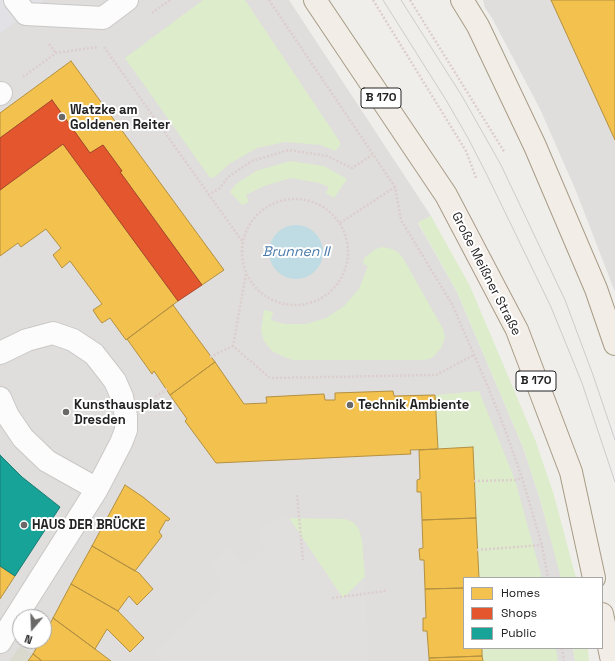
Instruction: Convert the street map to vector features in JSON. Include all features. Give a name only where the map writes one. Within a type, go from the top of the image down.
[{"type":"main road","name":"Große Meißner Straße","points":[[315,0],[446,195],[516,330],[571,472],[594,577]]},
{"type":"main road","points":[[462,0],[478,26],[535,146],[596,290],[615,344]]},
{"type":"main road","points":[[603,619],[612,661]]},
{"type":"street","points":[[15,0],[26,14],[103,18],[127,0]]},
{"type":"street","points":[[0,353],[27,340],[53,333],[72,340],[94,354],[115,381],[122,397],[126,416],[126,430],[121,443],[97,488],[0,642]]},
{"type":"street","points":[[0,398],[8,416],[23,438],[48,461],[97,488]]},
{"type":"path","points":[[268,0],[395,187],[401,220],[452,304],[506,432],[522,478],[542,545],[548,577]]},
{"type":"path","points":[[373,0],[466,151],[476,178]]},
{"type":"path","points":[[410,0],[506,154]]},
{"type":"path","points":[[104,47],[242,242]]},
{"type":"path","points":[[0,94],[56,53]]},
{"type":"path","points":[[208,195],[220,188],[228,177],[252,161],[289,150],[327,156],[352,168],[372,155]]},
{"type":"path","points":[[340,223],[395,187]]},
{"type":"path","points":[[301,198],[329,210],[340,223],[346,237],[348,258],[341,278],[331,291],[323,298],[305,304],[285,304],[268,298],[255,288],[246,274],[242,258],[242,242],[249,224],[260,211],[270,204],[281,200],[301,198]]},
{"type":"path","points":[[233,346],[246,274]]},
{"type":"path","points":[[233,346],[270,378],[436,375],[474,355]]},
{"type":"path","points":[[210,357],[233,346]]},
{"type":"path","points":[[474,481],[514,480],[522,478]]},
{"type":"path","points":[[297,496],[303,560]]},
{"type":"path","points":[[477,550],[542,545]]},
{"type":"path","points":[[332,598],[386,591]]},
{"type":"path","points":[[562,649],[564,661]]},
{"type":"shaded area","points":[[0,0],[289,0],[431,216],[418,223],[457,292],[523,447],[540,499],[560,572],[561,577],[463,577],[463,649],[573,649],[575,661],[0,661]]},
{"type":"shaded area","points":[[0,0],[44,0],[0,34]]},
{"type":"shaded area","points":[[483,0],[615,0],[615,292],[576,191],[540,109],[492,18],[485,8]]},
{"type":"shaded area","points":[[289,518],[343,598],[365,577],[368,661],[165,661],[155,651],[223,586],[210,566],[228,548],[244,564],[266,548],[256,532],[274,519]]},
{"type":"shaded area","points":[[18,649],[25,649],[33,654],[28,661],[9,661]]},
{"type":"green space","points":[[203,0],[245,0],[340,142],[340,146],[335,151],[321,145],[285,142],[257,148],[229,164],[215,177],[211,178],[208,175],[125,58]]},
{"type":"green space","points":[[290,161],[324,166],[347,179],[334,198],[326,193],[329,187],[319,183],[291,178],[264,186],[246,195],[249,202],[242,205],[230,192],[236,184],[256,171]]},
{"type":"green space","points":[[431,216],[470,286],[536,442],[554,495],[576,577],[561,577],[540,499],[523,447],[457,292],[418,222]]},
{"type":"green space","points":[[381,247],[389,248],[398,252],[403,258],[443,329],[445,338],[441,348],[434,356],[429,359],[422,360],[293,360],[272,351],[264,341],[261,331],[264,310],[273,312],[271,320],[284,324],[306,324],[326,318],[344,306],[359,289],[368,266],[363,264],[364,258],[374,250]]},
{"type":"green space","points":[[479,391],[515,480],[542,577],[479,577],[472,447],[438,449],[435,395]]},
{"type":"green space","points":[[289,518],[345,519],[353,522],[359,529],[362,540],[365,577],[343,599]]},
{"type":"green space","points":[[482,649],[556,649],[558,661],[483,661]]},
{"type":"green space","points":[[573,649],[588,649],[589,661],[575,661]]},
{"type":"water","name":"Brunnen II","points":[[296,225],[306,227],[315,233],[321,242],[323,252],[321,262],[315,271],[306,277],[296,279],[286,277],[277,271],[271,262],[269,252],[271,242],[277,233],[286,227]]},
{"type":"building: Homes","points":[[551,0],[615,0],[615,140]]},
{"type":"building: Homes","points":[[71,61],[224,270],[202,285],[120,172],[122,171],[103,145],[90,153],[52,100],[0,138],[0,113]]},
{"type":"building: Homes","points":[[63,144],[178,301],[126,340],[110,318],[102,323],[98,318],[93,310],[102,304],[70,261],[62,268],[53,255],[61,248],[46,229],[21,247],[18,243],[0,256],[0,190]]},
{"type":"building: Homes","points":[[173,305],[215,362],[170,395],[154,371],[152,374],[127,339]]},
{"type":"building: Homes","points":[[215,362],[244,404],[267,403],[266,397],[324,394],[325,400],[335,400],[335,393],[393,391],[394,396],[435,395],[438,449],[410,450],[411,454],[216,463],[185,421],[187,419],[170,395]]},
{"type":"building: Homes","points":[[473,447],[476,518],[422,520],[421,492],[417,492],[417,480],[420,479],[419,450]]},
{"type":"building: Homes","points":[[125,485],[143,497],[170,519],[168,521],[166,520],[159,532],[162,536],[135,571],[92,546]]},
{"type":"building: Homes","points":[[476,518],[479,577],[463,577],[463,588],[425,589],[424,560],[420,560],[419,549],[423,548],[422,520]]},
{"type":"building: Homes","points":[[92,546],[139,573],[153,589],[137,605],[129,596],[118,611],[71,584]]},
{"type":"building: Homes","points":[[0,566],[15,576],[0,599]]},
{"type":"building: Homes","points":[[71,584],[118,611],[144,638],[130,652],[107,629],[95,649],[53,618]]},
{"type":"building: Homes","points":[[463,588],[463,649],[482,649],[482,656],[429,658],[427,631],[423,631],[423,618],[426,618],[425,589]]},
{"type":"building: Homes","points":[[53,618],[111,661],[42,661],[33,654],[36,649],[52,649]]},
{"type":"building: Homes","points":[[33,654],[42,661],[28,661]]},
{"type":"building: Homes","points":[[482,656],[483,661],[429,661],[429,658]]},
{"type":"building: Shops","points":[[52,100],[90,153],[103,145],[122,171],[120,172],[202,285],[178,301],[63,144],[0,190],[0,138]]},
{"type":"building: Public","name":"HAUS DER BRÜCKE","points":[[0,455],[22,477],[60,507],[15,576],[0,566]]},
{"type":"tram line","points":[[383,0],[468,138],[551,307],[582,383],[615,482]]},
{"type":"tram line","points":[[401,0],[462,96],[501,165],[565,300],[615,440]]},
{"type":"place","name":"Watzke am Goldenen Reiter","points":[[62,117]]},
{"type":"place","name":"Technik Ambiente","points":[[350,405]]},
{"type":"place","name":"Kunsthausplatz Dresden","points":[[66,412]]},
{"type":"place","name":"HAUS DER BRÜCKE","points":[[24,525]]}]
